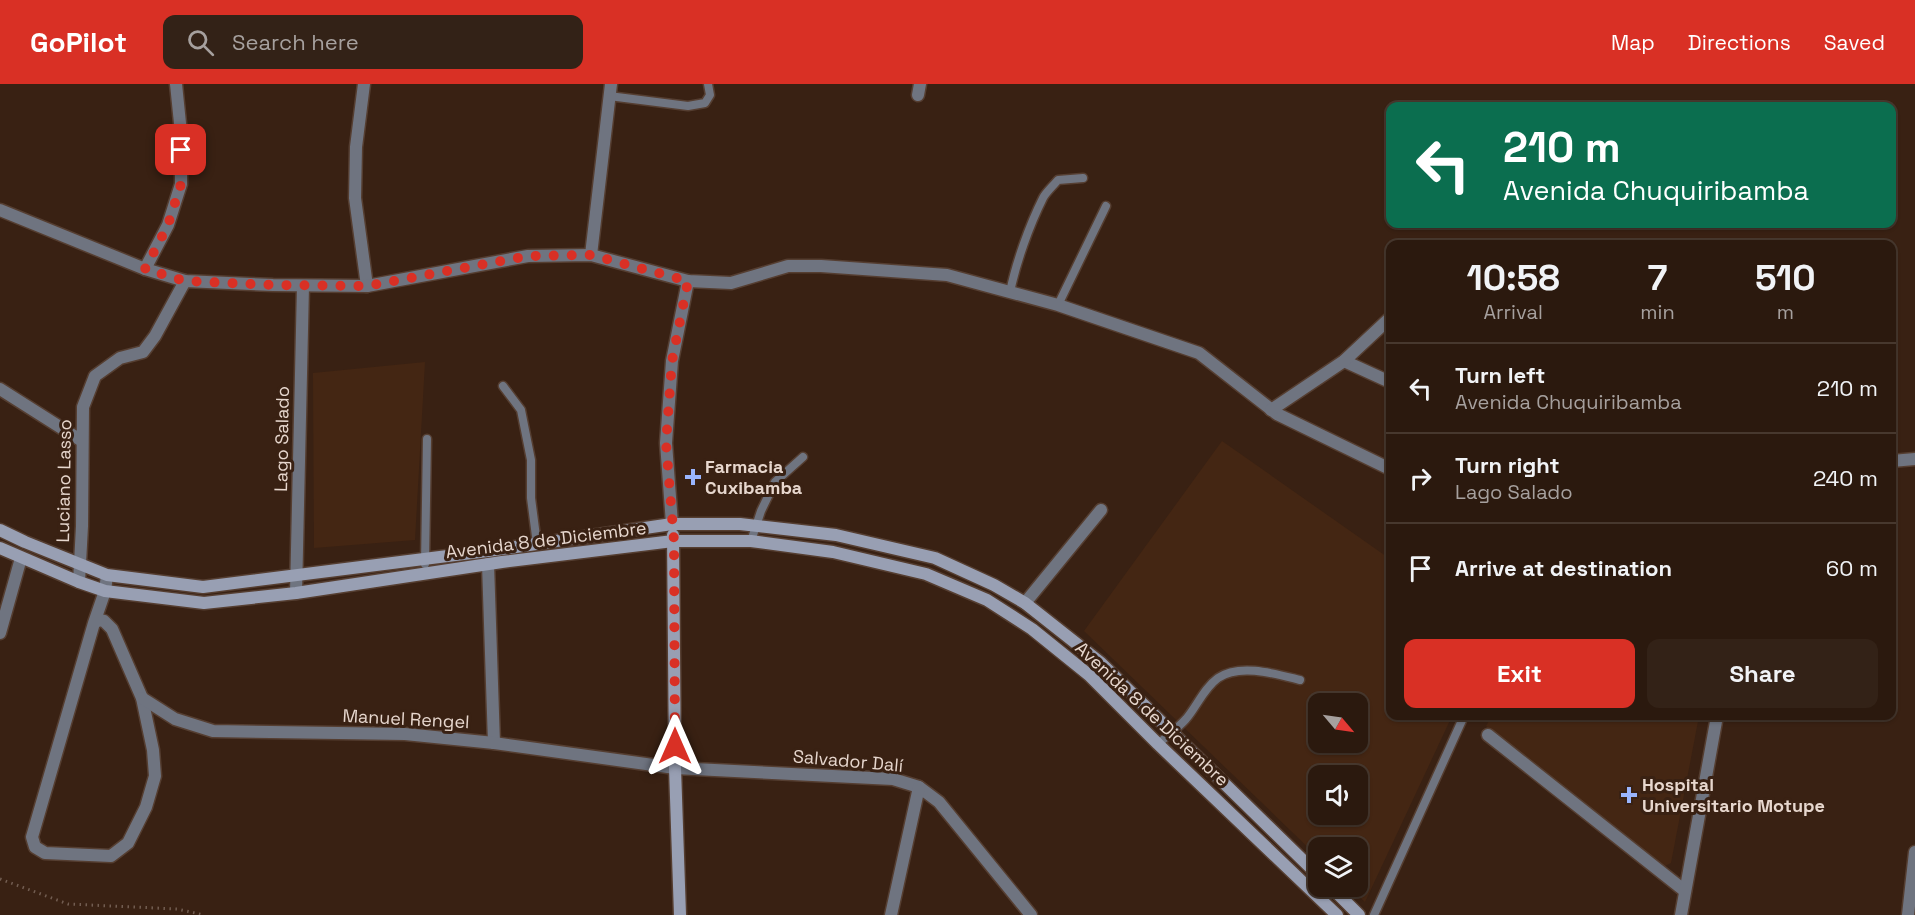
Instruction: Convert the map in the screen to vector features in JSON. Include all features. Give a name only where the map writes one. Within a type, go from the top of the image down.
[{"type":"main road","name":"Avenida 8 de Diciembre","points":[[0,530],[107,575],[203,586],[425,560],[672,524],[740,524],[836,535],[935,558],[994,585],[1025,603],[1101,663],[1308,865]]},
{"type":"main road","points":[[672,524],[675,768],[680,915]]},
{"type":"main road","name":"Avenida 8 de Diciembre","points":[[0,548],[105,591],[204,603],[296,593],[488,564],[674,541],[751,540],[832,552],[927,574],[987,600],[1032,629],[1089,675],[1337,915]]},
{"type":"main road","points":[[1341,897],[1359,915]]},
{"type":"street","points":[[145,269],[168,225],[181,184],[181,133],[176,84]]},
{"type":"street","points":[[364,84],[356,147],[355,198],[367,286]]},
{"type":"street","points":[[591,255],[610,90]]},
{"type":"street","points":[[0,210],[145,269],[185,281],[367,286],[528,256],[591,255],[688,281],[731,284],[788,266],[821,266],[947,275],[1058,305],[1199,354],[1277,414],[1386,467]]},
{"type":"street","name":"Luciano Lasso","points":[[79,582],[82,526],[82,408],[95,376],[120,358],[143,352],[155,336],[185,281]]},
{"type":"street","points":[[672,524],[666,443],[672,361],[688,281]]},
{"type":"street","name":"Lago Salado","points":[[296,593],[303,286]]},
{"type":"street","points":[[1271,410],[1344,361],[1386,322]]},
{"type":"street","points":[[1344,361],[1386,380]]},
{"type":"street","points":[[0,389],[82,441]]},
{"type":"street","points":[[1896,461],[1915,459]]},
{"type":"street","points":[[1025,603],[1101,510]]},
{"type":"street","points":[[0,633],[21,558]]},
{"type":"street","points":[[488,564],[494,743]]},
{"type":"street","points":[[94,623],[99,620],[104,621],[112,629],[142,698],[153,750],[155,776],[146,807],[128,843],[111,856],[45,853],[35,847],[32,837],[94,623],[105,591],[107,575]]},
{"type":"street","name":"Manuel Rengel","points":[[142,698],[175,719],[213,731],[405,734],[494,743],[675,768]]},
{"type":"street","points":[[1680,915],[1716,720]]},
{"type":"street","points":[[1488,735],[1685,891]]},
{"type":"street","name":"Salvador Dalí","points":[[675,768],[893,779],[919,787],[939,802],[1031,915]]},
{"type":"street","points":[[891,915],[919,787]]},
{"type":"street","points":[[1908,915],[1915,852]]},
{"type":"lane","points":[[610,90],[688,106],[705,103],[710,95],[708,84]]},
{"type":"lane","points":[[1010,292],[1044,196],[1058,180],[1083,178]]},
{"type":"lane","points":[[1058,305],[1106,206]]},
{"type":"lane","points":[[503,387],[521,410],[531,460],[531,498],[537,544]]},
{"type":"lane","points":[[425,574],[427,439]]},
{"type":"lane","points":[[751,540],[775,482],[803,457]]},
{"type":"lane","points":[[1158,744],[1186,719],[1203,693],[1218,678],[1250,670],[1300,680]]},
{"type":"lane","points":[[1374,915],[1462,720]]},
{"type":"path","points":[[0,879],[68,904],[177,909],[204,915]]},
{"type":"shaded area","points":[[425,362],[415,540],[314,548],[313,373]]},
{"type":"shaded area","points":[[1222,441],[1386,556],[1386,720],[1450,720],[1368,896],[1368,837],[1308,837],[1308,847],[1084,631]]},
{"type":"shaded area","name":"Hospital Universitario Motupe","points":[[1490,720],[1698,720],[1671,863],[1665,866],[1486,726]]},
{"type":"place","name":"Farmacia Cuxibamba","points":[[693,477]]},
{"type":"place","name":"Hospital Universitario Motupe","points":[[1629,795]]},
{"type":"route","points":[[181,150],[181,184],[168,225],[145,269],[185,281],[367,286],[528,256],[591,255],[688,281],[672,361],[666,443],[674,541],[675,746]]}]
